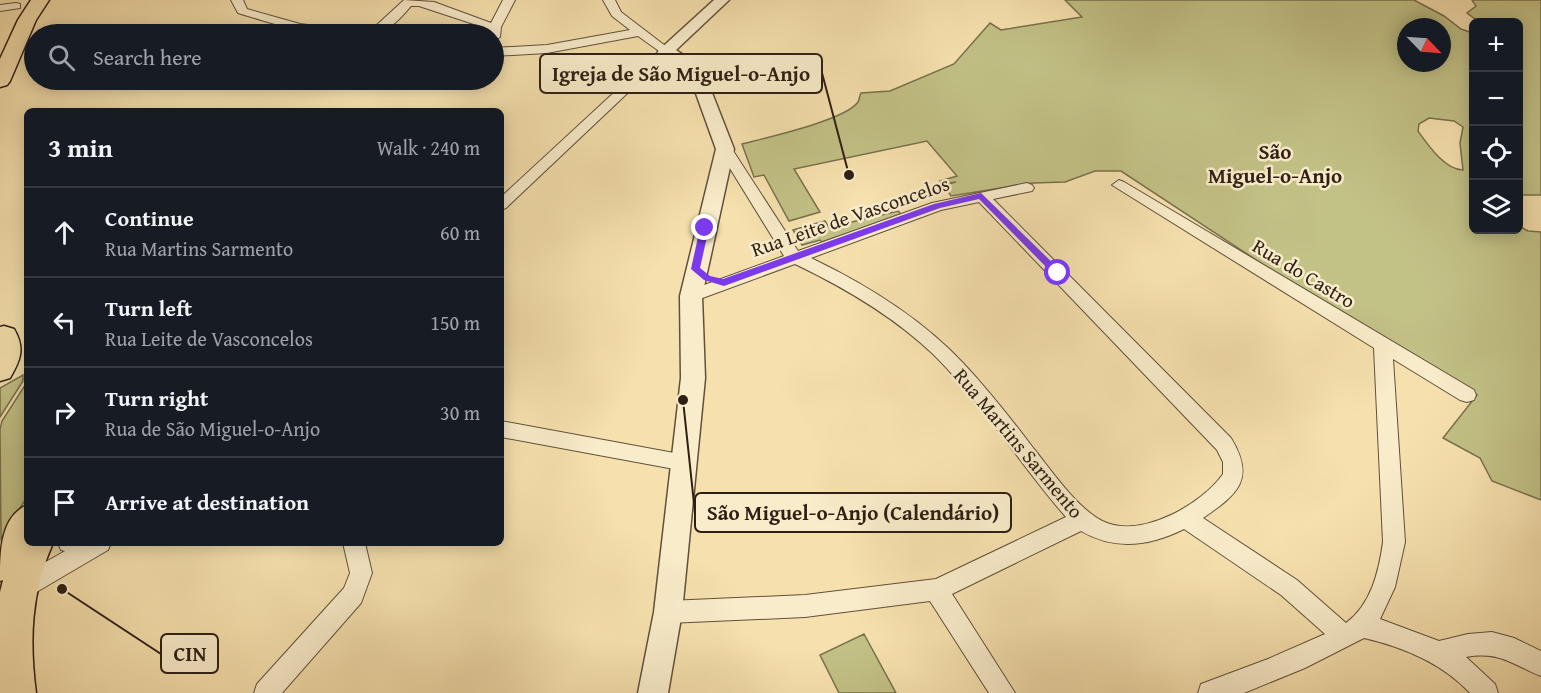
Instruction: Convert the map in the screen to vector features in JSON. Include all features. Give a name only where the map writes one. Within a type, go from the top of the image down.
[{"type":"main road","points":[[25,24],[40,0]]},
{"type":"main road","points":[[0,48],[21,3]]},
{"type":"main road","points":[[0,81],[24,27]]},
{"type":"main road","points":[[0,370],[7,357],[10,337]]},
{"type":"main road","points":[[0,378],[24,367]]},
{"type":"main road","points":[[16,693],[11,648],[12,622],[16,565],[24,532]]},
{"type":"street","points":[[237,0],[240,8],[250,14],[288,24]]},
{"type":"street","points":[[386,24],[408,2],[419,0],[445,8],[482,24]]},
{"type":"street","points":[[497,24],[509,0]]},
{"type":"street","points":[[609,0],[612,10],[638,32],[686,64],[697,75],[725,148],[782,242],[795,257]]},
{"type":"street","points":[[504,202],[722,0]]},
{"type":"street","points":[[0,8],[21,3]]},
{"type":"street","points":[[504,52],[547,49],[638,32]]},
{"type":"street","points":[[653,693],[668,612],[693,378],[690,296],[725,148]]},
{"type":"street","points":[[716,183],[730,177],[744,177]]},
{"type":"street","name":"Rua do Castro","points":[[1119,184],[1467,396]]},
{"type":"street","name":"Rua Leite de Vasconcelos","points":[[690,296],[937,206],[1027,188]]},
{"type":"street","name":"Rua Martins Sarmento","points":[[795,257],[872,299],[932,342],[957,368],[1082,520],[1096,530],[1114,535],[1153,531],[1186,519],[1227,486],[1233,476],[1234,466],[1231,455],[1224,444],[981,196]]},
{"type":"street","points":[[695,269],[707,278],[724,283]]},
{"type":"street","points":[[1210,693],[1310,654],[1353,632],[1373,608],[1393,561],[1394,542],[1383,345]]},
{"type":"street","points":[[504,430],[685,463]]},
{"type":"street","points":[[1186,519],[1290,588],[1330,621],[1353,632],[1387,632],[1438,653],[1460,667],[1486,693]]},
{"type":"street","points":[[668,612],[806,606],[936,590],[968,577],[1082,520]]},
{"type":"street","points":[[16,565],[89,546]]},
{"type":"street","points":[[266,693],[353,595],[361,573],[355,546]]},
{"type":"street","points":[[936,590],[1002,693]]},
{"type":"street","points":[[1438,653],[1466,645],[1496,642],[1518,650],[1541,664]]},
{"type":"shaded area","points":[[1065,0],[1414,0],[1447,18],[1397,18],[1397,72],[1451,72],[1451,21],[1469,32],[1469,234],[1523,234],[1523,228],[1541,232],[1541,500],[1492,481],[1480,458],[1443,438],[1477,395],[1282,277],[1121,171],[1095,171],[1065,182],[1033,183],[951,196],[944,185],[956,182],[942,184],[940,181],[957,176],[927,141],[794,169],[820,212],[789,221],[764,175],[754,177],[742,144],[822,122],[851,109],[858,102],[861,93],[890,91],[954,64],[990,23],[1001,30],[1082,17]],"holes":[[[1429,118],[1454,121],[1463,127],[1460,143],[1463,170],[1456,169],[1443,161],[1418,131],[1419,124]]]},
{"type":"shaded area","points":[[1472,0],[1541,0],[1541,195],[1523,195],[1523,18],[1474,18],[1467,13],[1476,6]]},
{"type":"shaded area","points":[[898,211],[902,215],[822,242],[820,240],[802,245],[793,230],[825,221],[828,226],[835,226]]},
{"type":"shaded area","points":[[23,375],[23,381],[0,417],[0,388]]},
{"type":"shaded area","points":[[24,387],[24,502],[1,539],[0,429],[2,421]]},
{"type":"shaded area","points":[[864,634],[896,693],[839,693],[820,655]]},
{"type":"place","name":"Igreja de São Miguel-o-Anjo","points":[[849,175]]},
{"type":"place","name":"São Miguel-o-Anjo (Calendário)","points":[[683,400]]},
{"type":"place","name":"CIN","points":[[62,589]]},
{"type":"district","name":"São Miguel-o-Anjo","points":[[1275,163]]},
{"type":"route","points":[[705,228],[695,269],[707,278],[724,283],[937,206],[981,196],[1058,273]]}]
